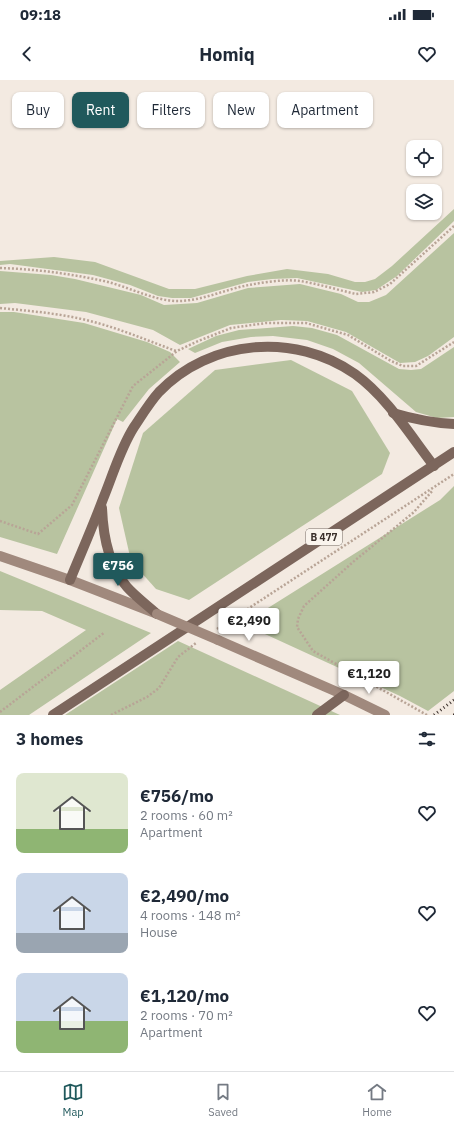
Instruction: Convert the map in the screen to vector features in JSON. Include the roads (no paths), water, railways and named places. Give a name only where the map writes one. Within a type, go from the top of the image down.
[{"type":"main road","points":[[70,580],[122,449],[134,428],[159,392],[189,368],[210,357],[230,350],[251,346],[274,346],[296,349],[318,355],[338,364],[356,375],[372,389],[393,413],[434,466]]},
{"type":"main road","points":[[393,413],[424,421],[454,424]]},
{"type":"main road","name":"B 477","points":[[53,715],[454,452]]},
{"type":"main road","points":[[101,504],[103,528],[108,551],[118,572],[127,586],[157,614]]},
{"type":"main road","points":[[0,556],[70,580],[215,636],[384,715]]},
{"type":"main road","points":[[317,715],[344,695]]},
{"type":"railway","points":[[434,715],[454,700]]}]
